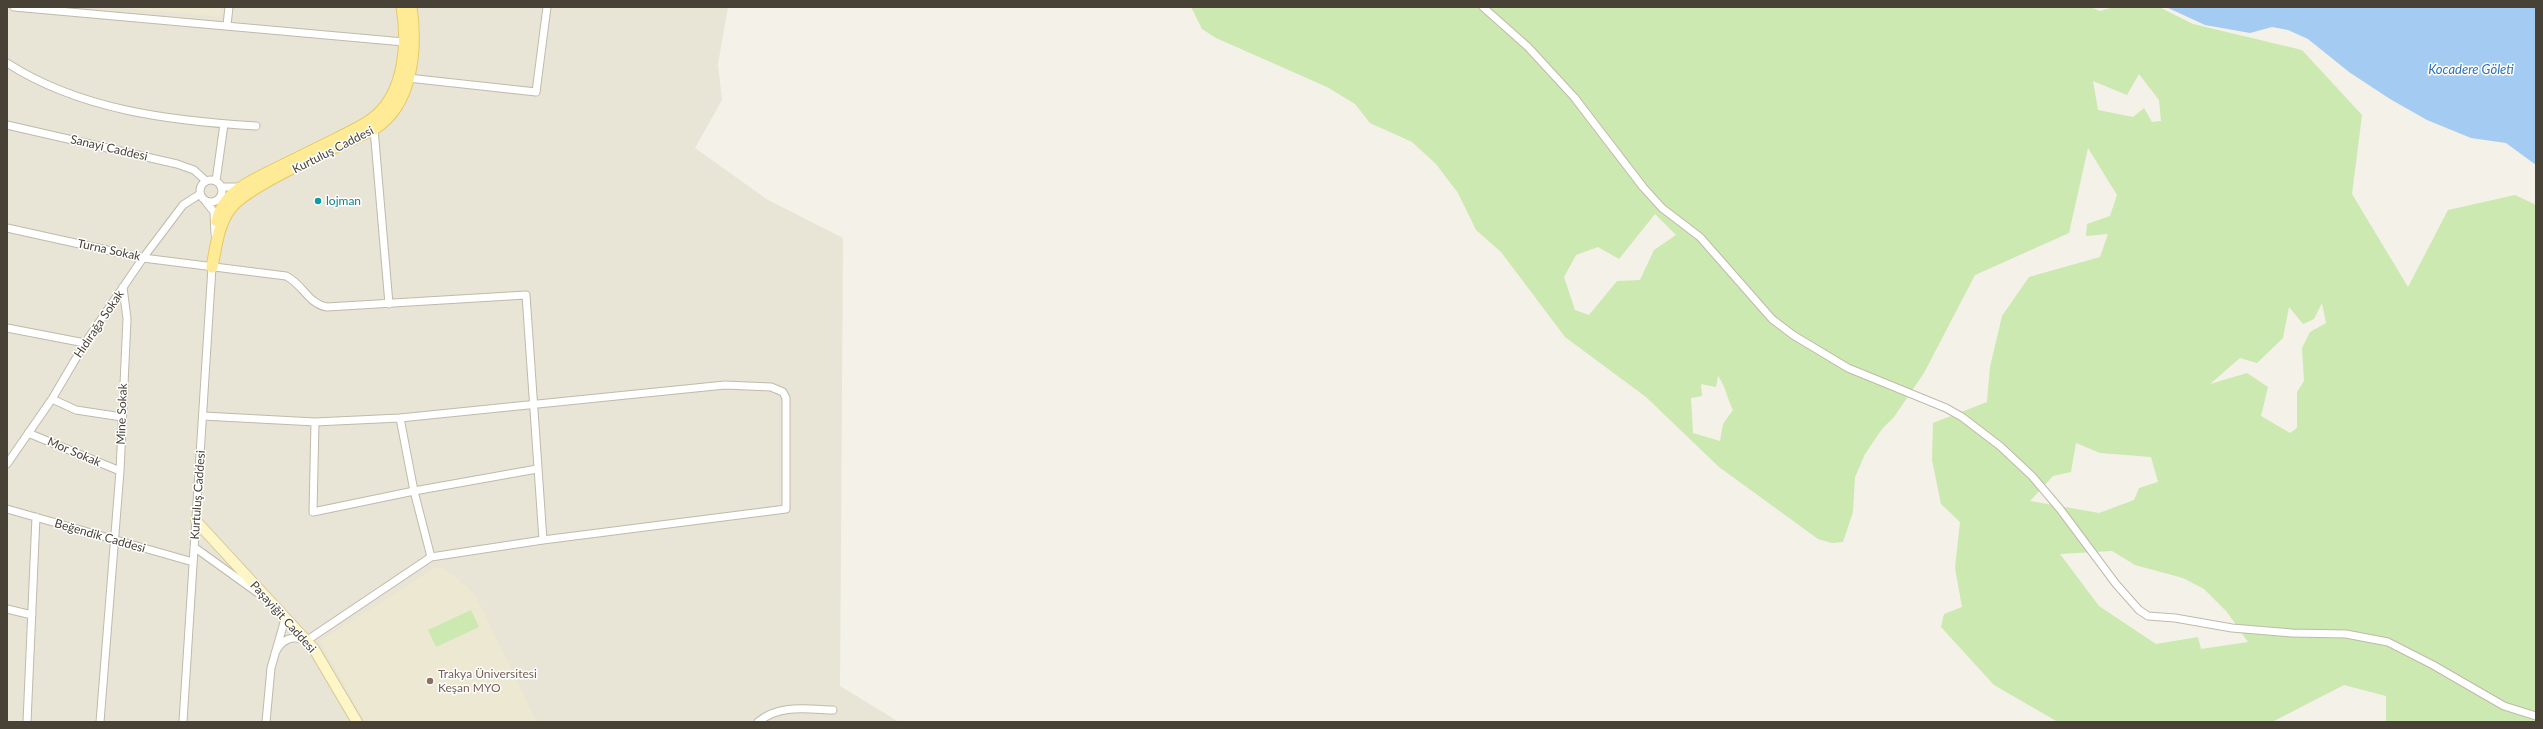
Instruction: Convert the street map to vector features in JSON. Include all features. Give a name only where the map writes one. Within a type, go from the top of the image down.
[{"type":"main road","name":"Kurtuluş Caddesi","points":[[212,267],[218,217],[223,205],[239,187],[364,125],[377,116],[388,103],[396,89],[404,42],[402,7]]},
{"type":"main road","name":"Kurtuluş Caddesi","points":[[212,267],[221,225],[235,203],[261,186],[374,129],[396,109],[408,78],[412,42],[411,7]]},
{"type":"main road","name":"Paşayiğit Caddesi","points":[[196,521],[306,641],[323,662],[357,722]]},
{"type":"street","points":[[14,7],[97,10],[227,25],[404,42]]},
{"type":"street","points":[[227,25],[229,7]]},
{"type":"street","points":[[408,78],[536,92],[547,7]]},
{"type":"street","points":[[1484,7],[1528,47],[1574,97],[1643,187],[1662,208],[1700,237],[1772,318],[1793,336],[1848,368],[1946,408],[1962,417],[2000,446],[2032,476],[2060,509],[2116,584],[2139,610],[2148,616],[2175,618],[2232,628],[2357,636],[2388,642],[2433,665],[2504,706],[2536,716]]},
{"type":"street","points":[[7,63],[44,84],[91,101],[158,116],[224,124],[256,126]]},
{"type":"street","points":[[202,197],[211,202],[218,200],[222,194],[219,184],[224,124]]},
{"type":"street","name":"Sanayi Caddesi","points":[[7,125],[177,164],[194,170],[206,181]]},
{"type":"street","points":[[374,129],[389,304]]},
{"type":"street","points":[[215,234],[214,212],[202,197],[201,187],[206,181],[239,187]]},
{"type":"street","name":"Hıdırağa Sokak","points":[[7,464],[52,399],[84,343],[143,258],[183,205],[202,197]]},
{"type":"street","name":"Turna Sokak","points":[[7,228],[143,258],[286,276],[296,282],[313,302],[320,306],[389,304],[526,295],[534,405]]},
{"type":"street","name":"Kurtuluş Caddesi","points":[[183,722],[212,267]]},
{"type":"street","name":"Mine Sokak","points":[[100,722],[120,471],[127,318],[123,287]]},
{"type":"street","points":[[7,328],[84,343]]},
{"type":"street","points":[[203,416],[315,422],[400,418],[736,385],[778,389],[783,392],[787,405],[785,457],[786,510],[543,540],[431,557],[306,641],[294,638],[286,640],[275,653]]},
{"type":"street","points":[[52,399],[76,410],[122,417]]},
{"type":"street","points":[[534,405],[537,470],[543,540]]},
{"type":"street","points":[[400,418],[414,491],[431,557]]},
{"type":"street","points":[[315,422],[313,512],[414,491],[537,470]]},
{"type":"street","name":"Mor Sokak","points":[[28,433],[120,471]]},
{"type":"street","name":"Beğendik Caddesi","points":[[7,509],[36,516],[115,541],[193,562]]},
{"type":"street","points":[[27,722],[36,516]]},
{"type":"street","points":[[194,547],[274,606]]},
{"type":"street","points":[[7,608],[32,615]]},
{"type":"street","points":[[266,722],[270,675],[275,653],[286,619]]},
{"type":"street","points":[[758,722],[773,712],[785,709],[833,710]]},
{"type":"shaded area","points":[[7,7],[728,7],[718,64],[722,100],[695,148],[768,200],[843,238],[840,686],[899,722],[7,722]]},
{"type":"shaded area","points":[[112,7],[221,7],[220,17]]},
{"type":"shaded area","name":"Trakya Üniversitesi Keşan MYO","points":[[435,568],[442,568],[454,575],[475,594],[537,722],[365,722],[320,641]]},
{"type":"green space","points":[[1191,7],[2090,7],[2100,11],[2114,7],[2159,7],[2193,24],[2302,50],[2362,115],[2352,194],[2408,287],[2448,210],[2515,195],[2536,205],[2536,722],[2386,722],[2386,696],[2344,685],[2272,722],[2058,722],[1994,685],[1941,627],[1944,614],[1962,607],[1955,568],[1960,522],[1941,504],[1932,460],[1933,423],[1987,402],[1990,367],[2002,316],[2029,277],[2100,257],[2108,234],[2086,236],[2087,224],[2110,216],[2117,195],[2088,148],[2069,233],[1975,275],[1924,373],[1894,417],[1882,429],[1865,454],[1855,477],[1853,512],[1843,542],[1832,543],[1818,539],[1719,467],[1646,397],[1565,337],[1501,252],[1476,230],[1458,193],[1436,164],[1412,142],[1370,123],[1355,104],[1327,87],[1216,38],[1202,29]],"holes":[[[2139,74],[2159,100],[2161,121],[2152,122],[2144,108],[2133,117],[2098,110],[2093,81],[2127,95]],[[1655,214],[1676,235],[1654,250],[1640,280],[1617,281],[1589,315],[1575,310],[1564,277],[1576,255],[1598,247],[1619,259]],[[2322,303],[2326,323],[2310,332],[2302,348],[2304,381],[2297,392],[2297,428],[2290,433],[2261,416],[2268,387],[2247,373],[2210,384],[2240,358],[2257,363],[2283,338],[2289,307],[2303,324],[2314,319]],[[1718,376],[1733,410],[1723,424],[1720,441],[1693,433],[1691,398],[1702,396],[1701,384],[1716,387]],[[2076,443],[2100,453],[2151,457],[2158,482],[2139,488],[2134,500],[2099,513],[2030,501],[2053,476],[2071,472]],[[2112,551],[2135,565],[2183,578],[2204,589],[2227,612],[2248,642],[2201,649],[2198,637],[2156,644],[2099,606],[2060,554]]]},
{"type":"green space","points":[[471,610],[479,627],[436,647],[428,630]]},
{"type":"water","name":"Kocadere Göleti","points":[[2166,7],[2536,7],[2536,165],[2506,143],[2471,138],[2427,120],[2390,99],[2349,72],[2308,39],[2288,30],[2272,27],[2250,33],[2205,25]]},
{"type":"place","name":"lojman","points":[[318,201]]},
{"type":"place","name":"Trakya Üniversitesi Keşan MYO","points":[[430,681]]}]
